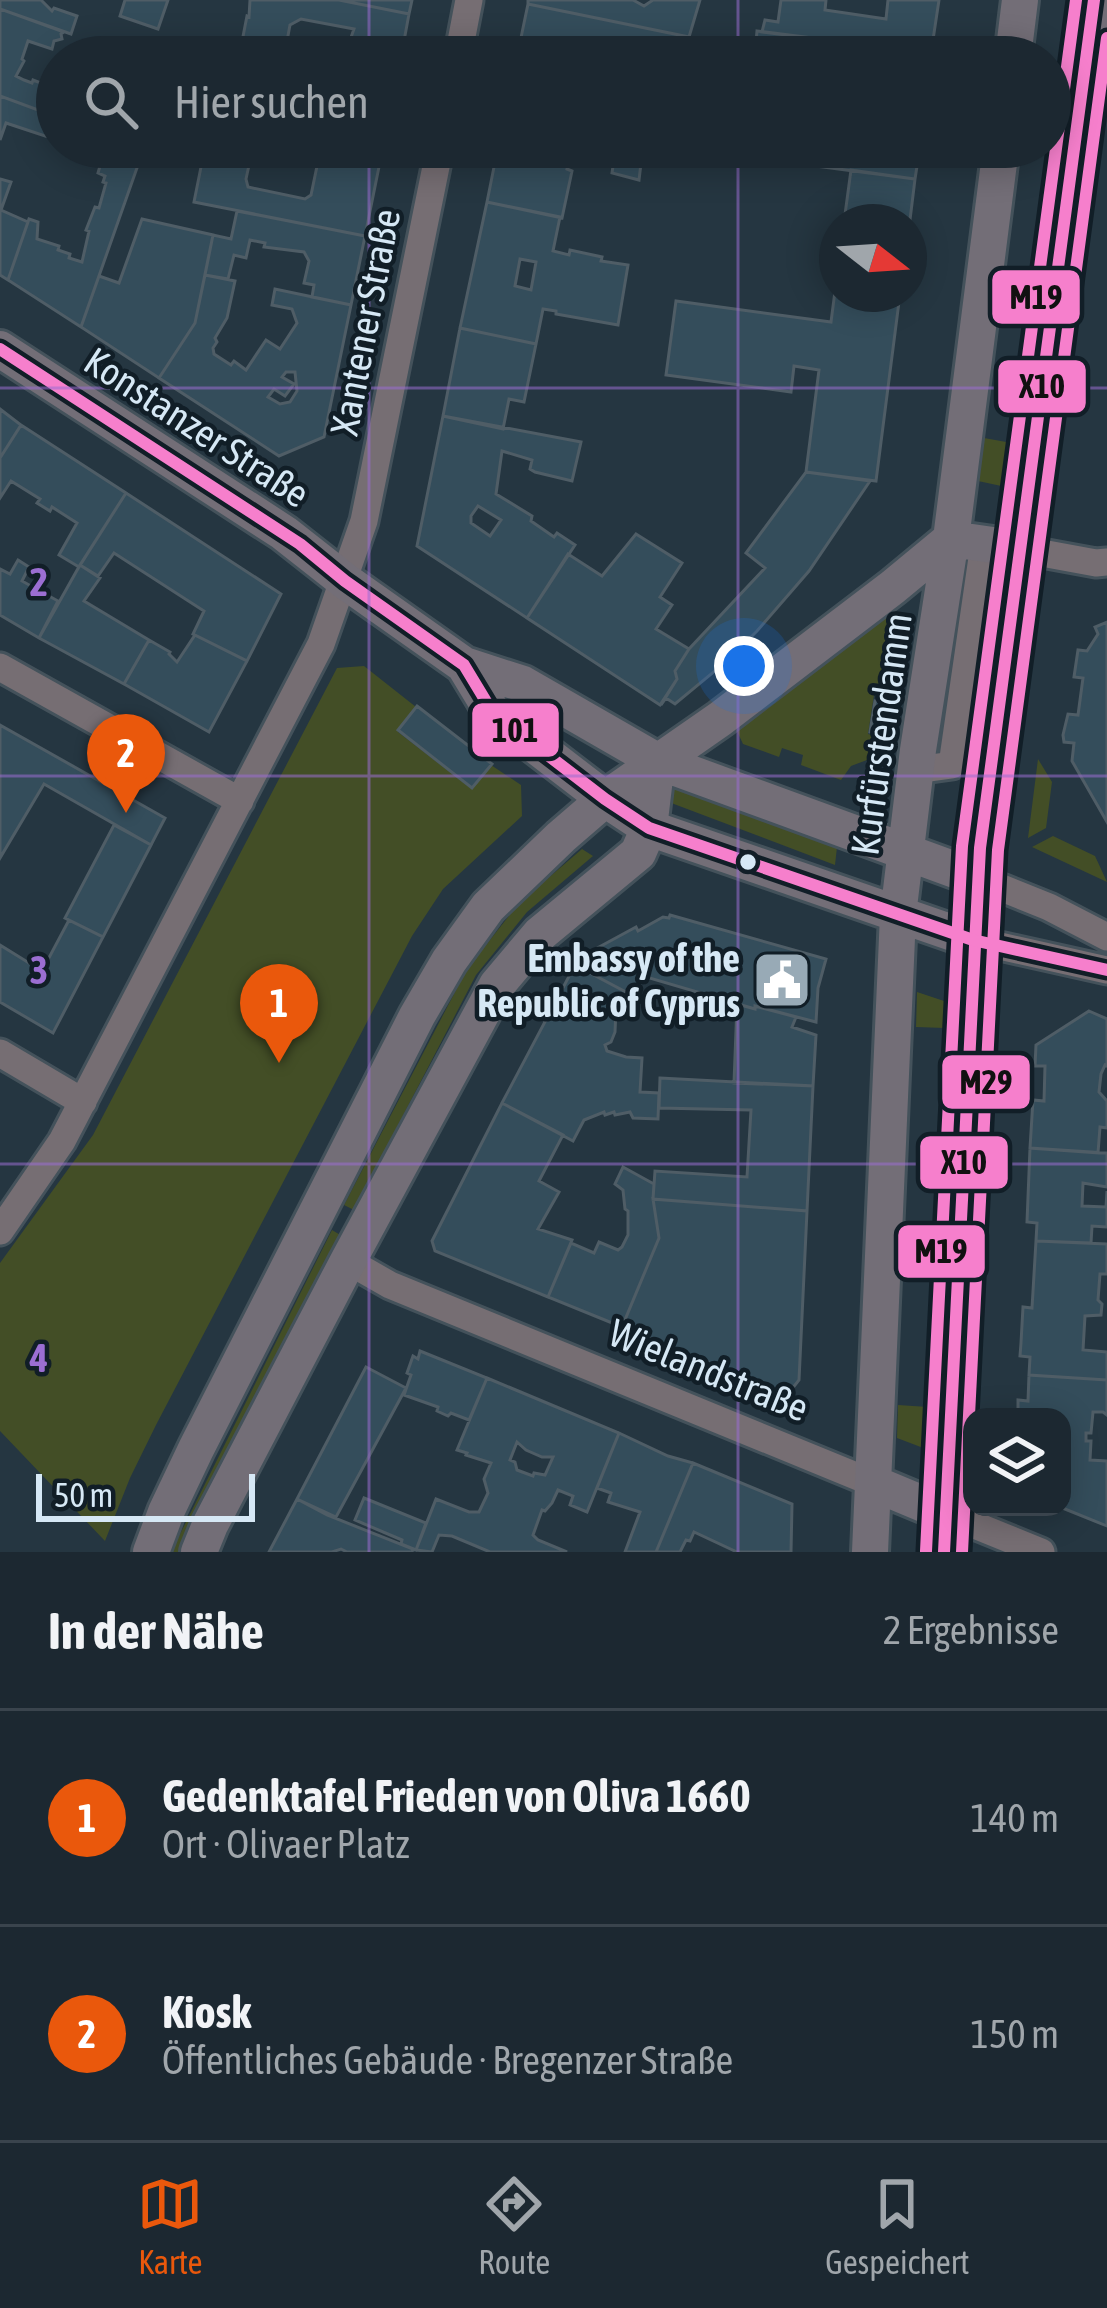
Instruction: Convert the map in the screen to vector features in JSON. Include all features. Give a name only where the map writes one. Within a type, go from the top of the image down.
[{"type":"main road","points":[[1016,36],[1020,0]]},
{"type":"main road","name":"Kurfürstendamm","points":[[1071,115],[1094,0]]},
{"type":"main road","name":"Kurfürstendamm","points":[[944,1552],[977,878],[989,773],[985,544],[1000,168]]},
{"type":"main road","name":"Kurfürstendamm","points":[[870,1552],[898,915],[916,770],[985,544],[1060,168]]},
{"type":"main road","name":"Konstanzer Straße","points":[[0,349],[284,533],[464,665]]},
{"type":"main road","points":[[151,1552],[196,1449],[417,1016],[488,907],[605,799],[720,719],[893,587],[985,544]]},
{"type":"main road","points":[[464,665],[523,684],[657,760],[977,878]]},
{"type":"main road","points":[[464,665],[493,713],[649,827],[974,940]]},
{"type":"main road","points":[[199,1552],[348,1261],[497,986],[540,934],[638,853],[649,827],[657,760]]},
{"type":"main road","name":"Wielandstraße","points":[[873,1483],[945,1513]]},
{"type":"street","points":[[462,36],[470,0]]},
{"type":"street","name":"Xantener Straße","points":[[0,1231],[48,1165],[83,1102],[313,661],[345,580],[369,497],[436,168]]},
{"type":"street","points":[[952,765],[985,544],[1107,562]]},
{"type":"street","points":[[0,667],[240,801]]},
{"type":"street","points":[[916,770],[952,765],[989,773]]},
{"type":"street","points":[[977,878],[1049,907],[1107,938]]},
{"type":"street","points":[[974,940],[1107,970]]},
{"type":"street","points":[[0,1052],[83,1102]]},
{"type":"street","name":"Wielandstraße","points":[[348,1261],[390,1286],[873,1483]]},
{"type":"street","name":"Wielandstraße","points":[[945,1513],[1041,1552]]},
{"type":"green space","points":[[984,438],[1012,443],[1006,487],[978,481]]},
{"type":"green space","points":[[996,564],[974,760],[967,750],[990,572]]},
{"type":"green space","points":[[894,610],[883,696],[874,695],[868,734],[877,736],[875,754],[851,766],[841,780],[801,765],[803,755],[782,748],[779,757],[743,744],[737,731]]},
{"type":"green space","points":[[364,666],[416,707],[398,732],[472,789],[491,765],[521,785],[522,816],[443,889],[412,936],[156,1425],[105,1541],[0,1431],[0,1263],[93,1135],[337,668]]},
{"type":"green space","points":[[1038,759],[1052,782],[1046,828],[1028,838]]},
{"type":"green space","points":[[670,789],[837,847],[835,865],[666,801]]},
{"type":"green space","points":[[1053,836],[1095,856],[1107,882],[1032,847]]},
{"type":"green space","points":[[582,849],[593,856],[527,912],[476,975],[354,1210],[344,1205],[467,969],[519,903]]},
{"type":"green space","points":[[917,992],[947,1002],[945,1028],[916,1027]]},
{"type":"green space","points":[[332,1230],[342,1236],[184,1552],[171,1552]]},
{"type":"green space","points":[[898,1405],[928,1407],[926,1449],[897,1438]]},
{"type":"building","points":[[0,0],[41,0],[52,11],[77,16],[71,34],[0,9]]},
{"type":"building","points":[[125,0],[168,0],[158,29],[120,16]]},
{"type":"building","points":[[250,0],[339,0],[409,14],[405,36],[352,36],[354,29],[301,19],[290,25],[288,36],[243,36]]},
{"type":"building","points":[[339,0],[412,0],[409,14]]},
{"type":"building","points":[[528,0],[633,0],[644,6],[653,0],[700,0],[689,36],[528,4]]},
{"type":"building","points":[[781,0],[826,0],[825,10],[886,19],[888,0],[939,0],[934,36],[762,32],[765,20],[778,22]]},
{"type":"building","points":[[528,4],[684,36],[521,36]]},
{"type":"building","points":[[0,9],[64,32],[36,36],[36,44],[28,41],[16,76],[36,81],[36,109],[0,96]]},
{"type":"building","points":[[757,31],[797,36],[757,36]]},
{"type":"building","points":[[0,96],[36,109],[36,133],[6,123],[0,140]]},
{"type":"building","points":[[99,168],[137,168],[81,327],[8,280],[29,219],[38,222],[37,239],[59,246],[69,258],[82,262],[86,230],[106,183]]},
{"type":"building","points":[[201,168],[248,168],[248,187],[305,199],[311,195],[317,168],[379,168],[365,236],[194,202]]},
{"type":"building","points":[[494,168],[572,171],[562,218],[487,202]]},
{"type":"building","points":[[613,168],[640,168],[639,180],[612,173]]},
{"type":"building","points":[[831,168],[917,168],[915,179]]},
{"type":"building","points":[[851,170],[915,179],[912,204],[846,204]]},
{"type":"building","points":[[0,179],[11,182],[1,210],[28,222],[8,280],[0,275]]},
{"type":"building","points":[[487,202],[560,217],[553,251],[569,255],[570,250],[628,265],[618,325],[543,309],[536,344],[460,328]],"holes":[[[520,259],[536,262],[531,290],[515,286]]]},
{"type":"building","points":[[237,211],[365,236],[351,305],[312,297],[314,285],[304,283],[309,261],[304,252],[264,247],[265,243],[250,240],[246,258],[234,255],[228,279],[205,275],[213,235],[231,239]]},
{"type":"building","points":[[142,219],[213,235],[195,323],[159,378],[81,327],[99,276],[119,283]]},
{"type":"building","points":[[205,275],[235,281],[227,318],[213,348],[214,354],[246,370],[266,340],[280,349],[297,323],[292,309],[272,305],[275,289],[351,305],[324,437],[279,456],[159,378],[195,323]],"holes":[[[295,372],[297,391],[290,402],[280,404],[268,397],[274,389],[285,396],[294,384],[282,377]]]},
{"type":"building","points":[[676,301],[831,322],[832,312],[898,312],[876,481],[806,472],[819,370],[794,366],[791,392],[666,375]]},
{"type":"building","points":[[460,328],[536,344],[524,402],[509,399],[503,429],[443,416]]},
{"type":"building","points":[[0,409],[21,425],[0,458]]},
{"type":"building","points":[[443,416],[581,442],[572,481],[535,472],[530,469],[532,460],[502,451],[496,494],[532,516],[531,521],[554,537],[557,533],[575,545],[527,618],[417,546]],"holes":[[[478,506],[501,520],[490,536],[471,523],[471,516]]]},
{"type":"building","points":[[21,425],[126,493],[79,567],[59,555],[77,523],[37,503],[40,499],[11,481],[0,498],[0,458]]},
{"type":"building","points":[[806,472],[870,481],[809,571],[757,631],[675,704],[666,698],[661,705],[689,649],[765,568],[746,553]]},
{"type":"building","points":[[126,493],[281,594],[247,661],[193,634],[204,611],[114,553],[98,576],[80,565]]},
{"type":"building","points":[[636,534],[682,563],[660,597],[672,605],[656,629],[689,649],[660,705],[527,618],[568,554],[602,576]]},
{"type":"building","points":[[18,560],[29,567],[22,581],[58,601],[39,638],[0,615],[0,569],[10,574]]},
{"type":"building","points":[[80,565],[100,578],[84,601],[149,640],[124,684],[39,638]]},
{"type":"building","points":[[1107,622],[1107,822],[1072,761],[1074,743],[1064,742],[1063,735],[1068,714],[1078,715],[1083,678],[1074,677],[1078,650],[1087,651],[1098,634],[1095,627]]},
{"type":"building","points":[[195,635],[247,661],[209,732],[124,684],[149,640],[177,662]]},
{"type":"building","points":[[875,701],[882,702],[878,733],[870,732]]},
{"type":"building","points":[[417,706],[492,764],[472,788],[398,730]]},
{"type":"building","points":[[0,725],[165,818],[151,845],[44,784],[0,858]]},
{"type":"building","points":[[114,825],[151,845],[103,937],[65,918]]},
{"type":"building","points":[[670,915],[826,959],[816,1022],[650,978],[626,992],[575,965],[577,959],[636,927],[638,931]]},
{"type":"building","points":[[69,920],[103,937],[53,1033],[0,1002],[0,945],[42,971]]},
{"type":"building","points":[[575,965],[626,992],[616,1009],[615,1032],[605,1045],[607,1051],[642,1058],[640,1092],[659,1093],[658,1119],[604,1112],[584,1120],[573,1141],[502,1103]]},
{"type":"building","points":[[737,1004],[796,1017],[792,1027],[816,1035],[813,1086],[734,1083]]},
{"type":"building","points":[[1089,1011],[1107,1019],[1107,1066],[1099,1092],[1107,1101],[1107,1128],[1100,1127],[1098,1153],[1030,1148],[1033,1100],[1044,1101],[1045,1066],[1035,1066],[1036,1045]]},
{"type":"building","points":[[660,1078],[813,1086],[807,1211],[653,1199],[655,1171],[747,1177],[751,1110],[659,1108]]},
{"type":"building","points":[[502,1103],[563,1135],[539,1181],[559,1192],[538,1229],[572,1240],[548,1297],[435,1251],[432,1241]]},
{"type":"building","points":[[1030,1148],[1107,1153],[1107,1187],[1083,1183],[1082,1206],[1106,1207],[1107,1191],[1107,1227],[1092,1226],[1091,1243],[1036,1241],[1037,1223],[1027,1222]]},
{"type":"building","points":[[623,1167],[654,1184],[659,1238],[622,1327],[548,1297],[571,1243],[594,1253],[599,1242],[618,1250],[622,1247],[628,1235],[628,1211],[623,1190],[615,1184]]},
{"type":"building","points":[[653,1199],[807,1211],[799,1380],[792,1389],[781,1393],[622,1327],[659,1238]]},
{"type":"building","points":[[1036,1241],[1107,1244],[1107,1274],[1100,1274],[1101,1315],[1085,1316],[1083,1350],[1107,1352],[1107,1380],[1029,1375],[1030,1357],[1020,1356],[1023,1307],[1032,1308]]},
{"type":"building","points":[[420,1351],[487,1378],[469,1420],[448,1416],[437,1411],[438,1407],[404,1395],[413,1356],[418,1359]]},
{"type":"building","points":[[366,1367],[406,1388],[336,1517],[297,1499]]},
{"type":"building","points":[[1029,1375],[1107,1380],[1107,1415],[1093,1412],[1086,1441],[1091,1441],[1090,1460],[1107,1461],[1107,1526],[1071,1511],[1071,1408],[1018,1408],[1018,1400],[1028,1401]]},
{"type":"building","points":[[487,1378],[619,1433],[587,1512],[570,1505],[573,1496],[558,1490],[542,1510],[533,1535],[567,1552],[490,1552],[439,1535],[432,1552],[416,1550],[436,1499],[479,1512],[488,1493],[484,1479],[491,1463],[457,1450]],"holes":[[[517,1442],[526,1450],[553,1457],[545,1475],[517,1470],[510,1460]]]},
{"type":"building","points":[[619,1433],[693,1463],[656,1552],[625,1552],[640,1512],[608,1502],[611,1493],[597,1488]]},
{"type":"building","points":[[693,1463],[792,1504],[791,1552],[737,1552],[694,1532],[680,1552],[656,1552]]},
{"type":"building","points":[[364,1498],[426,1523],[416,1550],[355,1520]]},
{"type":"building","points":[[297,1499],[413,1549],[412,1552],[269,1552]]},
{"type":"transit line","name":"M19","points":[[1071,37],[1076,0]]},
{"type":"transit line","name":"X10","points":[[944,1552],[980,848],[1094,0]]},
{"type":"transit line","name":"M29","points":[[962,1552],[998,850],[1107,38]]},
{"type":"transit line","name":"M19","points":[[926,1551],[962,846],[1053,168]]},
{"type":"transit line","name":"101","points":[[0,349],[300,544],[464,665],[493,713],[649,828],[973,940],[1107,970]]},
{"type":"place","name":"Kiosk","points":[[126,813]]},
{"type":"place","name":"Embassy of the Republic of Cyprus","points":[[782,980]]},
{"type":"place","name":"Gedenktafel Frieden von Oliva 1660","points":[[279,1063]]}]
